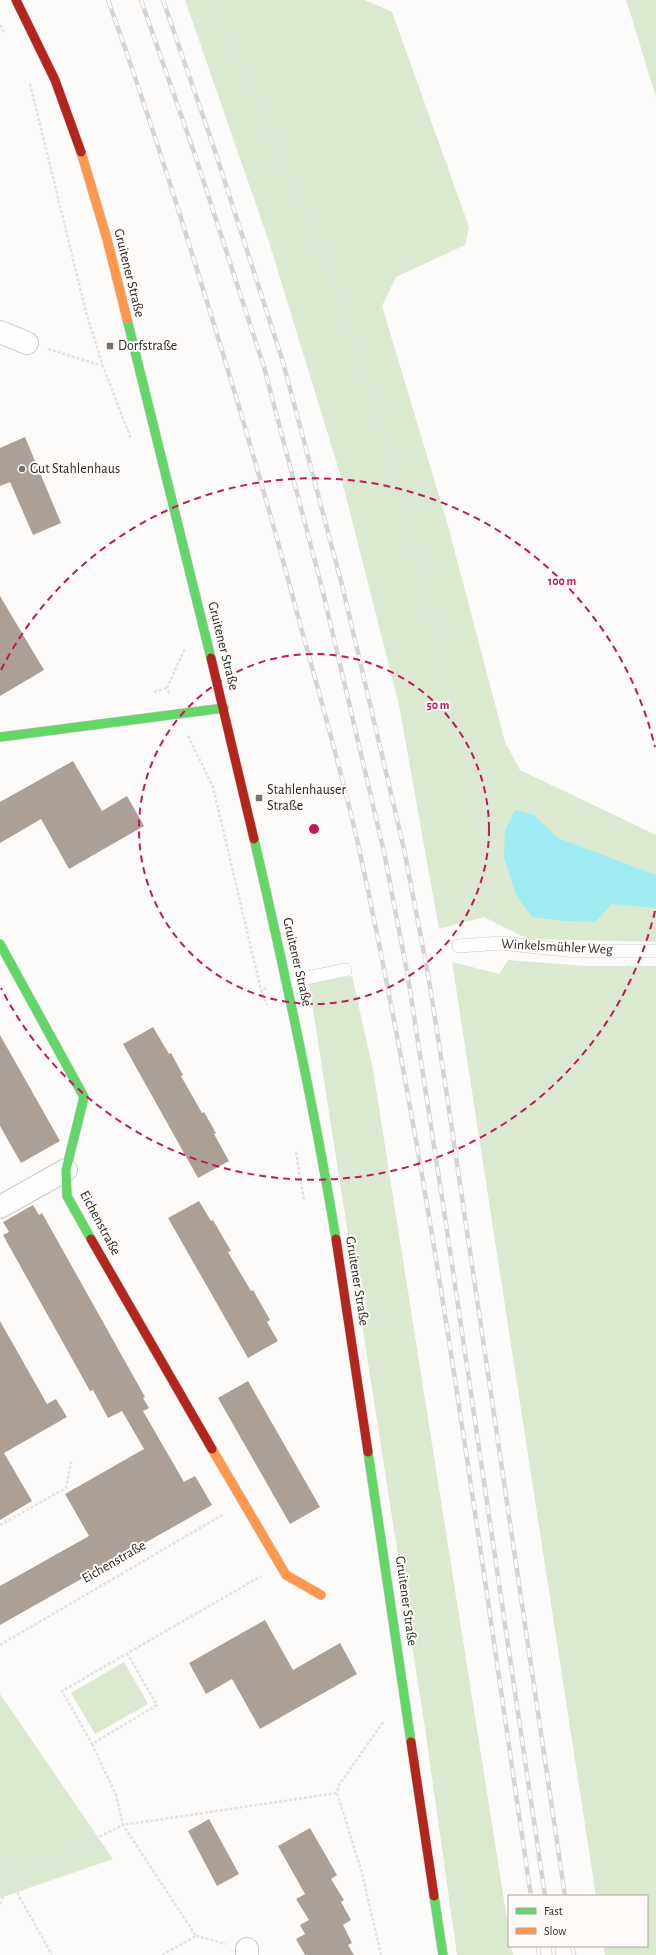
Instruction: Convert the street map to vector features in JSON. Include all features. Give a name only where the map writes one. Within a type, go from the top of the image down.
[{"type":"main road","name":"Gruitener Straße","points":[[16,0],[55,80],[77,140],[106,239],[224,708],[287,982],[322,1153],[342,1276],[444,1955]]},
{"type":"main road","points":[[0,737],[224,708]]},
{"type":"main road","name":"Eichenstraße","points":[[0,944],[84,1097],[66,1170],[68,1196],[243,1503],[286,1575],[321,1595]]},
{"type":"street","points":[[0,332],[27,343]]},
{"type":"street","points":[[0,1207],[66,1170]]},
{"type":"lane","name":"Winkelsmühler Weg","points":[[459,946],[500,943],[576,951],[656,950]]},
{"type":"lane","points":[[287,982],[345,970]]},
{"type":"path","points":[[212,0],[312,227],[349,322],[396,470],[456,712],[500,943]]},
{"type":"path","points":[[0,25],[7,38]]},
{"type":"path","points":[[28,76],[88,316],[103,366],[132,440]]},
{"type":"path","points":[[27,343],[103,366]]},
{"type":"path","points":[[186,645],[167,688],[178,715],[213,787],[261,990],[268,1009]]},
{"type":"path","points":[[261,990],[287,982]]},
{"type":"path","points":[[295,1145],[306,1208]]},
{"type":"path","points":[[0,1525],[66,1488],[71,1462]]},
{"type":"path","name":"Eichenstraße","points":[[0,1645],[243,1503]]},
{"type":"path","points":[[247,1952],[196,1936],[123,1825],[116,1795],[92,1744],[62,1690],[280,1565]]},
{"type":"path","points":[[92,1744],[157,1705],[127,1653]]},
{"type":"path","points":[[381,1955],[362,1873],[337,1793],[339,1785],[385,1720]]},
{"type":"path","points":[[0,1904],[11,1880],[123,1825],[337,1793]]},
{"type":"path","points":[[0,1862],[52,1955]]},
{"type":"path","points":[[162,1955],[196,1936]]},
{"type":"green space","points":[[185,0],[365,0],[392,12],[469,227],[465,245],[396,277],[382,306],[448,526],[505,742],[520,770],[656,835],[656,942],[528,939],[484,917],[439,929],[399,705],[341,477],[269,242]]},
{"type":"green space","points":[[626,0],[656,0],[656,97],[629,9]]},
{"type":"green space","points":[[508,960],[587,966],[656,966],[656,1955],[605,1955],[603,1947],[648,1947],[648,1895],[596,1895],[452,962],[499,974]]},
{"type":"green space","points":[[352,976],[373,1070],[508,1926],[508,1947],[511,1947],[513,1955],[457,1955],[426,1735],[309,984]]},
{"type":"green space","points":[[124,1662],[148,1704],[95,1734],[71,1693]]},
{"type":"green space","points":[[0,1694],[113,1859],[0,1898]]},
{"type":"water","points":[[515,810],[534,815],[558,838],[656,875],[656,908],[612,904],[595,922],[565,921],[532,917],[516,895],[504,857],[505,830]]},
{"type":"building","points":[[25,437],[61,523],[33,535],[10,482],[0,486],[0,448]]},
{"type":"building","points":[[0,596],[44,670],[0,696]]},
{"type":"building","points":[[73,761],[102,811],[127,796],[144,826],[69,869],[41,819],[0,843],[0,802]]},
{"type":"building","points":[[153,1027],[169,1054],[171,1053],[183,1075],[181,1076],[202,1113],[204,1112],[216,1133],[214,1134],[229,1161],[198,1178],[123,1044]]},
{"type":"building","points":[[0,1035],[60,1141],[21,1163],[0,1126]]},
{"type":"building","points":[[199,1201],[211,1221],[213,1220],[231,1251],[228,1252],[251,1291],[253,1290],[270,1320],[267,1322],[278,1341],[248,1358],[168,1218]]},
{"type":"building","points":[[33,1205],[39,1215],[42,1213],[145,1397],[143,1398],[149,1408],[143,1411],[184,1482],[195,1476],[212,1505],[0,1625],[0,1586],[89,1536],[65,1494],[144,1449],[122,1411],[108,1418],[93,1390],[90,1391],[3,1235],[9,1232],[3,1222]]},
{"type":"building","points":[[0,1321],[47,1404],[56,1399],[67,1417],[4,1453],[32,1501],[0,1520]]},
{"type":"building","points":[[248,1381],[320,1507],[290,1524],[218,1398]]},
{"type":"building","points":[[265,1620],[293,1670],[340,1643],[357,1674],[260,1729],[232,1679],[206,1694],[189,1663]]},
{"type":"building","points":[[209,1819],[239,1874],[217,1886],[188,1831]]},
{"type":"building","points":[[310,1828],[337,1875],[331,1879],[344,1900],[341,1902],[351,1920],[343,1925],[352,1943],[348,1945],[354,1955],[305,1955],[296,1939],[305,1934],[300,1925],[309,1920],[296,1899],[305,1894],[278,1846]]},
{"type":"railway","points":[[108,0],[163,162],[245,428],[328,725],[360,853],[387,983],[433,1243],[474,1504],[531,1895]]},
{"type":"railway","points":[[141,0],[195,155],[264,367],[323,592],[384,852],[408,977],[445,1217],[545,1895]]},
{"type":"railway","points":[[163,0],[214,148],[283,362],[343,589],[404,849],[428,974],[446,1089],[565,1895]]},
{"type":"railway","points":[[538,1947],[539,1955]]},
{"type":"railway","points":[[553,1947],[554,1955]]},
{"type":"railway","points":[[572,1947],[574,1955]]},
{"type":"traffic: fast","points":[[127,319],[211,658]]},
{"type":"traffic: fast","points":[[0,737],[224,708]]},
{"type":"traffic: fast","points":[[254,839],[298,1039],[336,1239]]},
{"type":"traffic: fast","points":[[0,944],[84,1097],[66,1170],[67,1196],[91,1239]]},
{"type":"traffic: fast","points":[[368,1452],[411,1742]]},
{"type":"traffic: fast","points":[[434,1896],[443,1955]]},
{"type":"traffic: slow","points":[[81,152],[107,239],[127,319]]},
{"type":"traffic: slow","points":[[212,1449],[286,1575],[321,1595]]},
{"type":"traffic: jam","points":[[16,0],[55,80],[81,152]]},
{"type":"traffic: jam","points":[[211,658],[254,839]]},
{"type":"traffic: jam","points":[[91,1239],[212,1449]]},
{"type":"traffic: jam","points":[[336,1239],[368,1452]]},
{"type":"traffic: jam","points":[[411,1742],[434,1896]]},
{"type":"place","name":"Dorfstraße","points":[[110,346]]},
{"type":"place","name":"Gut Stahlenhaus","points":[[22,469]]},
{"type":"place","name":"Stahlenhauser Straße","points":[[259,798]]}]
